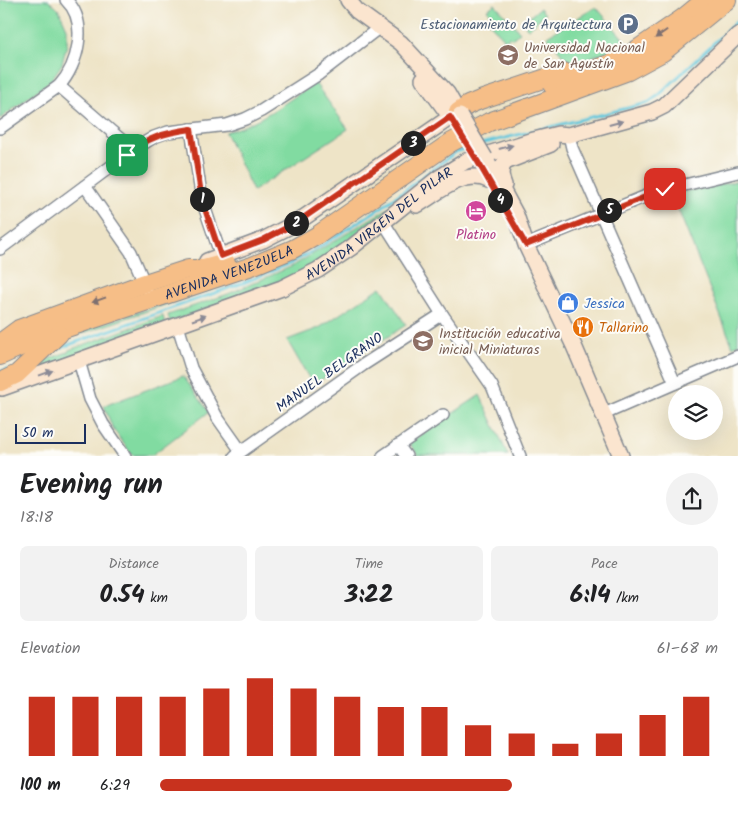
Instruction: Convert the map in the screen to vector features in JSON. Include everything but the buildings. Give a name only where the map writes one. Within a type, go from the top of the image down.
[{"type":"main road","points":[[348,0],[357,10],[401,43],[447,93],[455,116],[516,215]]},
{"type":"main road","name":"AVENIDA VENEZUELA","points":[[188,270],[204,269],[248,256],[288,239],[318,221],[445,134],[484,112],[623,59],[683,18],[705,0]]},
{"type":"main road","name":"AVENIDA VENEZUELA","points":[[0,356],[36,339],[252,266],[293,249],[318,234],[450,143],[489,122],[628,71],[663,52],[728,0]]},
{"type":"main road","name":"AVENIDA VIRGEN DEL PILAR","points":[[0,389],[302,280],[352,247],[437,179],[466,161],[530,141],[558,134],[569,135],[630,119],[664,106],[738,35]]},
{"type":"main road","points":[[455,116],[468,105],[498,94],[608,56],[638,49]]},
{"type":"main road","name":"AVENIDA VENEZUELA","points":[[0,343],[18,329],[145,283],[188,270],[263,240],[296,223],[455,116]]},
{"type":"main road","points":[[526,245],[501,178],[502,165],[508,160],[569,135]]},
{"type":"main road","points":[[482,160],[488,180],[526,245],[604,414],[621,456]]},
{"type":"main road","points":[[397,212],[411,208],[464,178],[476,177],[488,180]]},
{"type":"main road","points":[[0,334],[18,329]]},
{"type":"main road","points":[[0,382],[18,374],[64,330]]},
{"type":"street","points":[[0,128],[65,80],[75,60],[78,47],[78,30],[71,2]]},
{"type":"street","points":[[0,249],[133,150],[154,137],[168,132],[227,125],[245,119],[319,74],[380,27]]},
{"type":"street","points":[[59,86],[133,150]]},
{"type":"street","points":[[191,129],[202,200],[221,256]]},
{"type":"street","points":[[569,135],[572,148],[675,383]]},
{"type":"street","points":[[526,245],[601,213],[665,189],[738,172]]},
{"type":"street","points":[[85,186],[130,252],[152,299]]},
{"type":"street","points":[[384,223],[442,314],[492,386],[520,456]]},
{"type":"street","name":"MANUEL BELGRANO","points":[[238,453],[363,365],[442,314]]},
{"type":"street","points":[[178,326],[191,368],[216,417],[238,453]]},
{"type":"street","points":[[604,414],[738,356]]},
{"type":"street","points":[[79,361],[90,399],[103,424],[125,456]]},
{"type":"street","points":[[383,456],[443,415]]},
{"type":"street","points":[[398,445],[406,456]]},
{"type":"green space","points":[[0,0],[49,0],[59,10],[67,28],[67,44],[62,64],[51,80],[0,119]]},
{"type":"green space","points":[[495,4],[520,32],[512,39],[510,37],[505,40],[487,20],[492,15],[487,10]]},
{"type":"green space","points":[[596,7],[627,43],[572,64],[547,36]]},
{"type":"green space","points":[[540,8],[545,14],[528,29],[525,26],[531,21],[528,18]]},
{"type":"green space","points":[[315,83],[348,129],[253,191],[225,132],[261,118]]},
{"type":"green space","points":[[738,181],[738,344],[733,347],[672,194]]},
{"type":"green space","points":[[397,203],[321,261],[297,275],[170,322],[168,315],[228,294],[293,266]]},
{"type":"green space","points":[[249,276],[78,335],[73,333]]},
{"type":"green space","points":[[381,287],[406,325],[313,385],[287,340],[319,328]]},
{"type":"green space","points":[[163,316],[165,324],[37,370],[34,364],[69,350]]},
{"type":"green space","points":[[183,376],[209,412],[152,455],[132,455],[113,429],[104,406]]},
{"type":"green space","points":[[480,395],[508,455],[418,455],[409,443]]},
{"type":"waterway","points":[[481,144],[648,103],[659,95],[738,20]]},
{"type":"waterway","points":[[60,348],[243,283],[291,263],[382,207],[456,152],[473,146]]},
{"type":"waterway","points":[[0,372],[7,369]]},
{"type":"place","name":"Estacionamiento de Arquitectura","points":[[628,24]]},
{"type":"place","name":"Universidad Nacional de San Agustín","points":[[508,55]]},
{"type":"place","name":"Platino","points":[[476,211]]},
{"type":"place","name":"Jessica","points":[[568,303]]},
{"type":"place","name":"Tallarino","points":[[583,327]]},
{"type":"place","name":"Institución educativa inicial Miniaturas","points":[[423,341]]},
{"type":"route","points":[[127,155],[154,137],[168,132],[191,129],[198,185],[221,256],[263,240],[296,223],[450,117],[526,245],[601,213],[665,189]]}]
